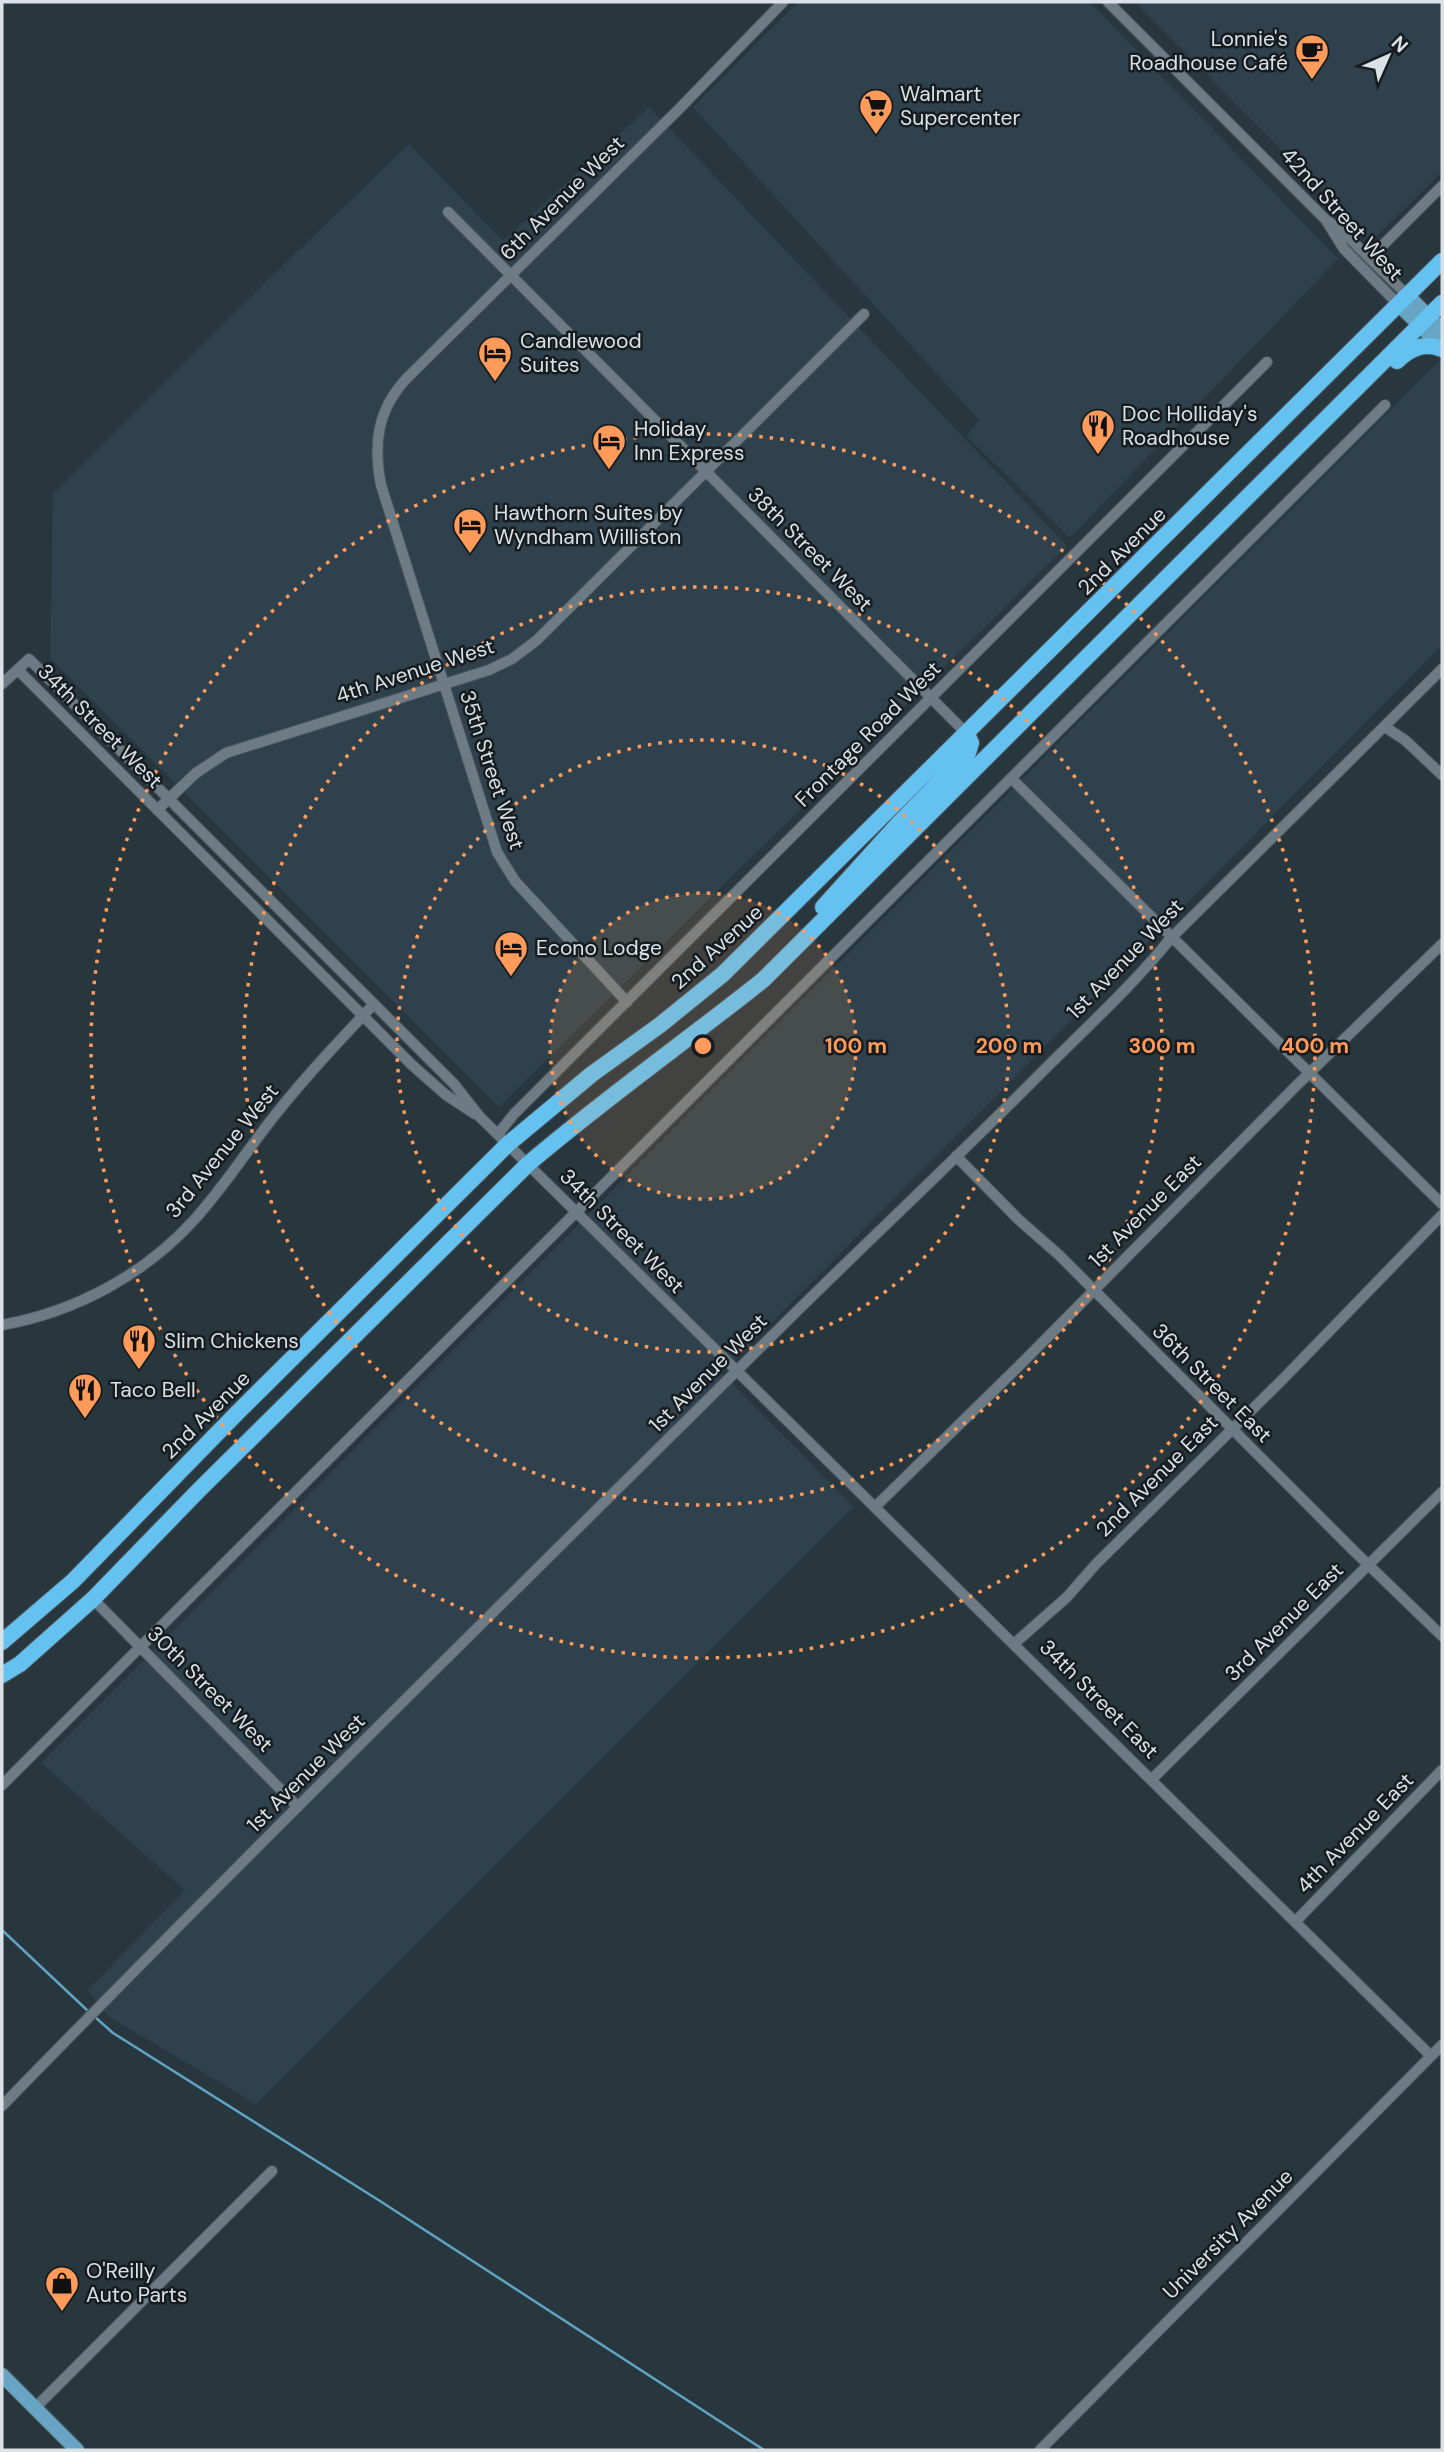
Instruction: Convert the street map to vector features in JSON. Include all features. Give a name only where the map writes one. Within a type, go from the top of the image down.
[{"type":"highway","name":"2nd Avenue","points":[[2,1642],[73,1581],[503,1139],[660,1026],[723,974],[1442,261]]},
{"type":"highway","points":[[2,1675],[20,1664],[93,1599],[199,1490],[528,1164],[579,1120],[763,980],[1442,303]]},
{"type":"highway","points":[[1265,479],[1316,441],[1405,353],[1423,346],[1442,348]]},
{"type":"highway","points":[[723,1012],[968,753],[971,743],[967,734]]},
{"type":"main road","points":[[1403,300],[1424,321],[1442,348]]},
{"type":"main road","points":[[1424,321],[1442,330]]},
{"type":"main road","points":[[2,2375],[77,2450]]},
{"type":"street","name":"6th Avenue West","points":[[379,429],[392,398],[402,384],[783,2]]},
{"type":"street","name":"42nd Street West","points":[[1115,4],[1326,220],[1344,249],[1403,300]]},
{"type":"street","points":[[1370,258],[1442,186]]},
{"type":"street","name":"38th Street West","points":[[448,212],[967,734]]},
{"type":"street","points":[[1326,220],[1370,258],[1403,300]]},
{"type":"street","name":"4th Avenue West","points":[[157,810],[205,766],[226,753],[501,665],[529,647],[864,314]]},
{"type":"street","name":"Frontage Road West","points":[[503,1139],[514,1114],[1267,362]]},
{"type":"street","points":[[2,1784],[1385,405]]},
{"type":"street","name":"35th Street West","points":[[379,429],[376,457],[381,485],[488,831],[502,863],[529,897],[626,1002]]},
{"type":"street","name":"34th Street West","points":[[481,1117],[431,1082],[363,1017],[18,670],[29,659],[454,1084],[481,1117],[736,1372]]},
{"type":"street","name":"1st Avenue West","points":[[2,2106],[198,1905],[1150,965],[1171,938],[1442,669]]},
{"type":"street","points":[[2,684],[18,670]]},
{"type":"street","points":[[1385,727],[1405,740],[1442,775]]},
{"type":"street","points":[[1011,778],[1442,1204]]},
{"type":"street","name":"1st Avenue East","points":[[876,1506],[1442,944]]},
{"type":"street","name":"3rd Avenue West","points":[[2,1325],[45,1315],[95,1294],[137,1270],[167,1247],[208,1204],[298,1087],[374,1004]]},
{"type":"street","name":"36th Street East","points":[[956,1156],[1442,1636]]},
{"type":"street","name":"2nd Avenue East","points":[[1015,1643],[1067,1597],[1096,1564],[1442,1215]]},
{"type":"street","name":"34th Street East","points":[[736,1372],[876,1506],[1431,2056]]},
{"type":"street","name":"3rd Avenue East","points":[[1152,1779],[1442,1492]]},
{"type":"street","name":"30th Street West","points":[[93,1599],[298,1807]]},
{"type":"street","name":"4th Avenue East","points":[[1295,1922],[1442,1770]]},
{"type":"street","name":"University Avenue","points":[[1040,2450],[1442,2045]]},
{"type":"street","points":[[35,2408],[272,2171]]},
{"type":"shaded area","points":[[798,2],[1090,2],[1338,259],[1070,538],[966,436],[979,420],[693,107]]},
{"type":"shaded area","points":[[1135,2],[1442,2],[1442,172],[1372,241]]},
{"type":"shaded area","points":[[649,107],[1067,546],[499,1107],[50,658],[53,494],[238,309],[409,144],[503,241]]},
{"type":"shaded area","points":[[1438,362],[1442,364],[1442,645],[722,1373],[854,1507],[256,2104],[109,2017],[88,1990],[185,1890],[41,1763]]},
{"type":"waterway","points":[[2,1930],[88,2011]]},
{"type":"waterway","points":[[95,2017],[113,2033],[380,2201],[764,2450]]},
{"type":"place","name":"Lonnie's Roadhouse Café","points":[[1312,81]]},
{"type":"place","name":"Walmart Supercenter","points":[[876,136]]},
{"type":"place","name":"Candlewood Suites","points":[[495,383]]},
{"type":"place","name":"Doc Holliday's Roadhouse","points":[[1098,456]]},
{"type":"place","name":"Holiday Inn Express","points":[[609,471]]},
{"type":"place","name":"Hawthorn Suites by Wyndham Williston","points":[[470,555]]},
{"type":"place","name":"Econo Lodge","points":[[511,978]]},
{"type":"place","name":"Slim Chickens","points":[[139,1371]]},
{"type":"place","name":"Taco Bell","points":[[85,1420]]},
{"type":"place","name":"O'Reilly Auto Parts","points":[[62,2313]]}]
